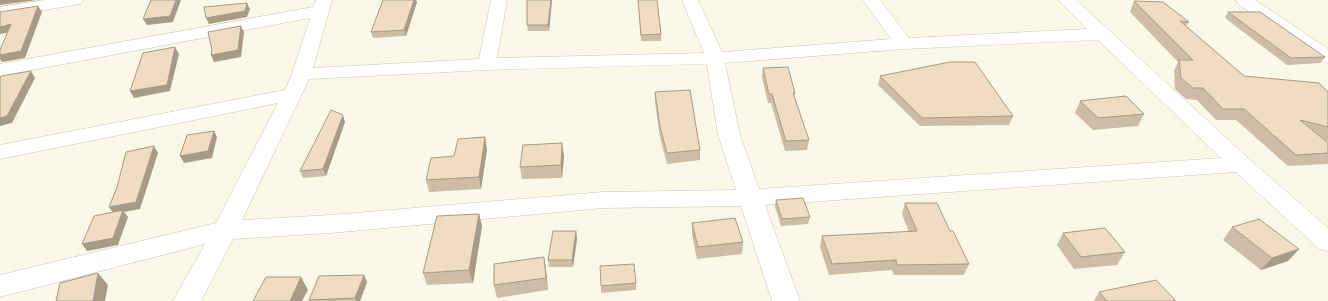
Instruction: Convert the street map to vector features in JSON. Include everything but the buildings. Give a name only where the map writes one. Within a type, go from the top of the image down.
[{"type":"street","points":[[0,12],[75,0]]},
{"type":"street","points":[[487,64],[499,0]]},
{"type":"street","points":[[690,0],[715,58],[728,135],[786,301]]},
{"type":"street","points":[[871,0],[904,44]]},
{"type":"street","points":[[1066,0],[1241,164],[1328,242]]},
{"type":"street","points":[[1244,0],[1328,58]]},
{"type":"street","points":[[0,70],[322,6],[302,74],[293,94],[226,230],[187,301]]},
{"type":"street","points":[[302,74],[487,64],[715,58],[904,44],[1102,34]]},
{"type":"street","points":[[0,152],[293,94]]},
{"type":"street","points":[[0,286],[226,230],[338,224],[603,200],[750,198],[1241,164]]}]
